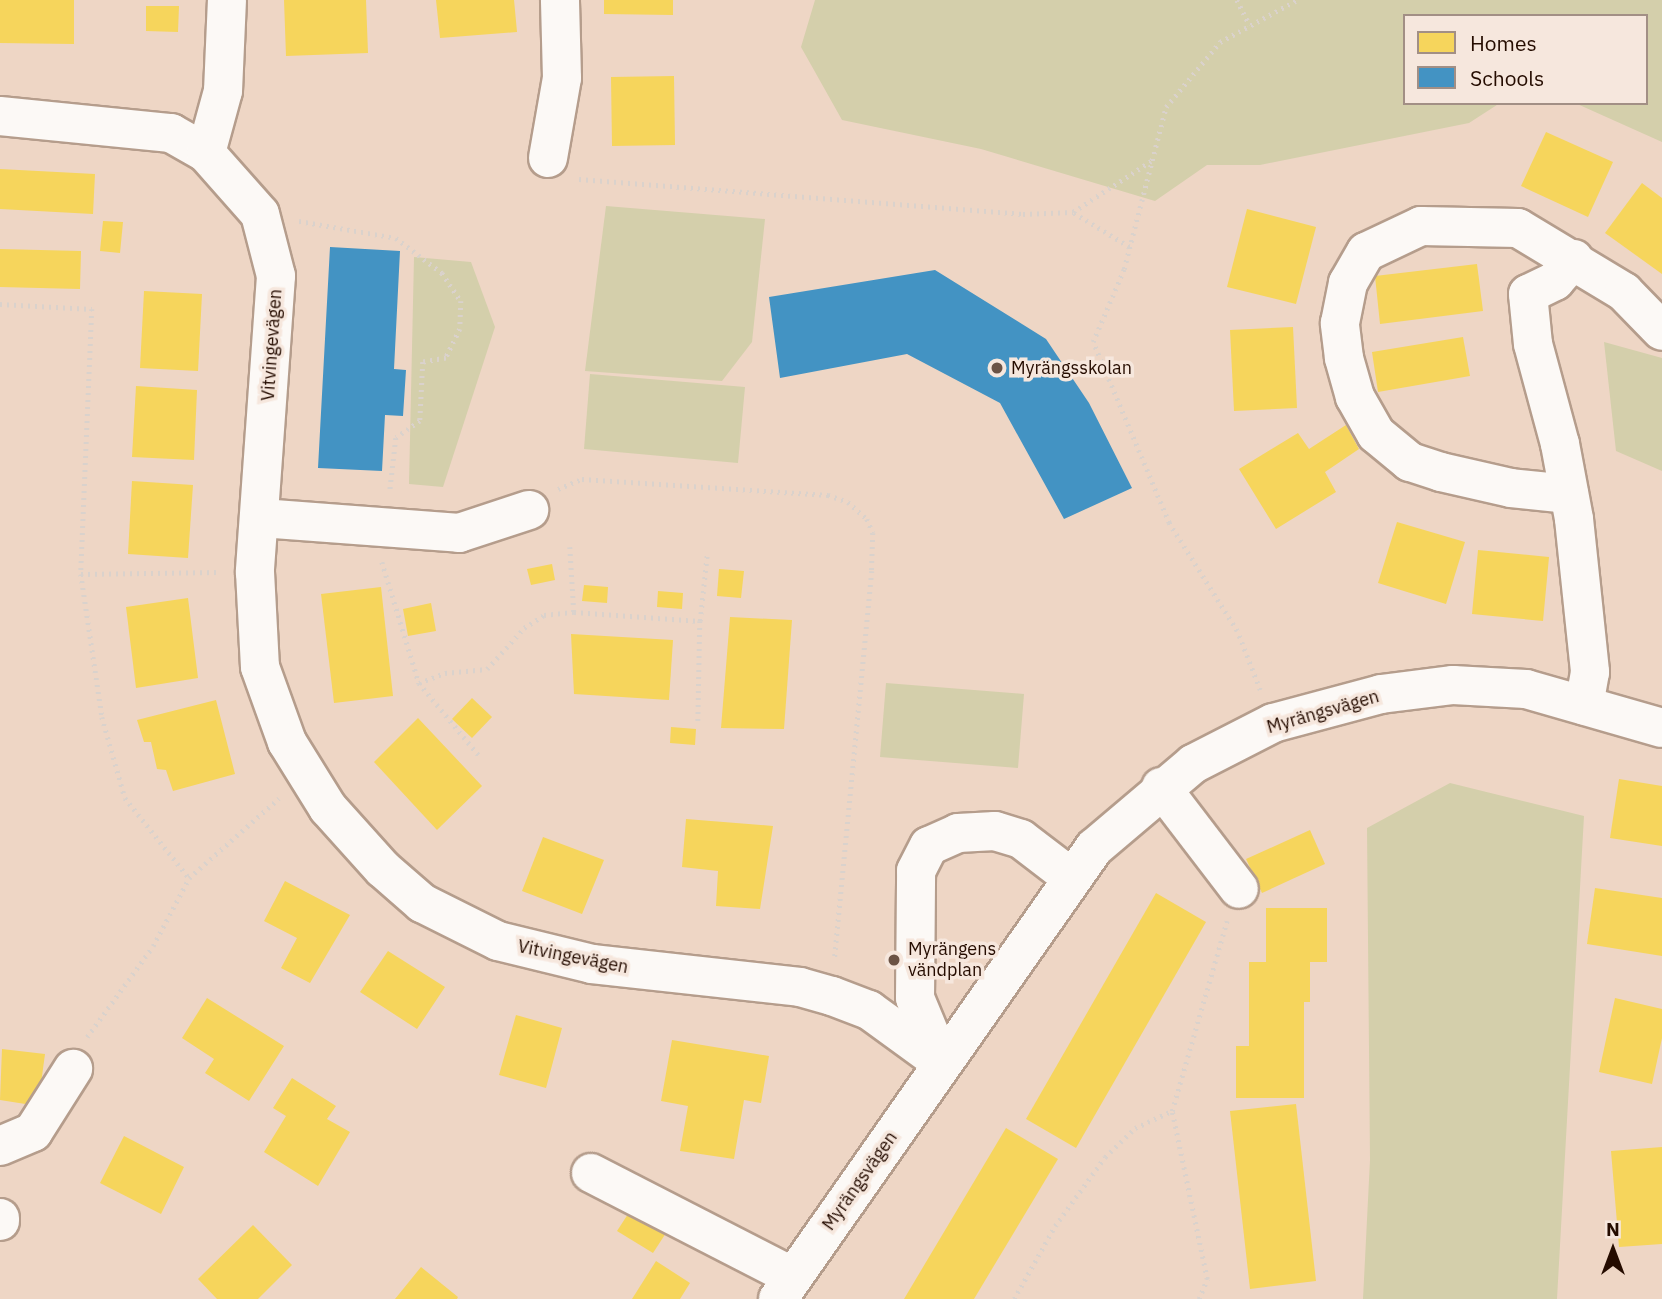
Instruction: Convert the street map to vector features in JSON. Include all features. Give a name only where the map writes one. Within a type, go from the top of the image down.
[{"type":"street","points":[[206,153],[223,91],[228,0]]},
{"type":"street","points":[[548,158],[562,78],[560,0]]},
{"type":"street","name":"Vitvingevägen","points":[[0,116],[145,127],[171,133],[206,153],[260,214],[276,276],[261,518],[255,572],[260,667],[287,742],[328,808],[383,869],[422,902],[498,941],[592,964],[800,987],[869,1010],[942,1063]]},
{"type":"street","points":[[1569,494],[1511,488],[1410,462],[1376,434],[1355,397],[1340,323],[1348,283],[1366,252],[1421,226],[1518,228],[1574,259],[1624,292],[1662,331]]},
{"type":"street","points":[[1574,259],[1555,281],[1528,294],[1533,344],[1569,494],[1590,672],[1584,705]]},
{"type":"street","points":[[261,518],[459,533],[529,510]]},
{"type":"street","name":"Myrängsvägen","points":[[786,1288],[1094,848],[1161,788],[1193,764],[1273,723],[1381,694],[1453,685],[1526,690],[1662,728]]},
{"type":"street","points":[[1161,788],[1239,890]]},
{"type":"street","points":[[942,1063],[915,998],[916,870],[929,846],[958,832],[995,831],[1021,839],[1072,878]]},
{"type":"street","points":[[0,1146],[33,1132],[73,1069]]},
{"type":"street","points":[[591,1173],[786,1288]]},
{"type":"path","points":[[1237,0],[1250,25]]},
{"type":"path","points":[[1273,723],[1237,631],[1169,523],[1093,342],[1130,247],[1166,107],[1220,42],[1297,0]]},
{"type":"path","points":[[548,158],[574,178],[1023,214],[1073,212],[1152,160]]},
{"type":"path","points":[[1073,212],[1130,247]]},
{"type":"path","points":[[260,214],[396,238],[442,273],[461,301],[460,329],[446,358],[423,362],[420,421],[396,438],[378,525],[419,683],[481,758]]},
{"type":"path","points":[[0,304],[92,309],[81,574],[102,717],[125,798],[189,878]]},
{"type":"path","points":[[529,510],[569,482],[582,479],[828,495],[848,502],[867,519],[873,533],[872,571],[832,996]]},
{"type":"path","points":[[570,547],[574,612]]},
{"type":"path","points":[[698,723],[700,621],[707,554]]},
{"type":"path","points":[[81,574],[255,572]]},
{"type":"path","points":[[419,683],[445,673],[487,669],[524,628],[544,615],[574,612],[700,621]]},
{"type":"path","points":[[73,1069],[75,1054],[153,946],[189,878],[306,773]]},
{"type":"path","points":[[1199,1299],[1207,1279],[1172,1111],[1239,890]]},
{"type":"path","points":[[1014,1299],[1055,1226],[1105,1157],[1135,1128],[1172,1111]]},
{"type":"shaded area","points":[[815,0],[1662,0],[1662,142],[1579,105],[1648,105],[1648,14],[1403,14],[1403,105],[1497,105],[1469,123],[1260,165],[1207,165],[1155,201],[981,149],[842,120],[801,47]]},
{"type":"shaded area","points":[[606,206],[765,219],[752,342],[722,381],[585,371]]},
{"type":"shaded area","points":[[414,257],[471,262],[495,327],[443,487],[409,484]]},
{"type":"shaded area","points":[[1604,342],[1662,358],[1662,471],[1616,451]]},
{"type":"shaded area","points":[[590,374],[745,387],[738,463],[584,449]]},
{"type":"shaded area","points":[[886,683],[1024,694],[1018,768],[880,757]]},
{"type":"shaded area","points":[[1450,783],[1584,816],[1557,1299],[1363,1299],[1370,1160],[1367,828]]},
{"type":"building: Homes","points":[[0,0],[74,0],[74,44],[0,43]]},
{"type":"building: Homes","points":[[284,0],[366,0],[368,53],[286,56]]},
{"type":"building: Homes","points":[[436,0],[514,0],[517,32],[440,38]]},
{"type":"building: Homes","points":[[604,0],[673,0],[673,15],[604,14]]},
{"type":"building: Homes","points":[[146,6],[179,6],[178,32],[146,31]]},
{"type":"building: Homes","points":[[674,76],[675,145],[612,146],[611,77]]},
{"type":"building: Homes","points":[[1546,132],[1613,162],[1588,217],[1521,186]]},
{"type":"building: Homes","points":[[0,169],[95,174],[93,214],[0,209]]},
{"type":"building: Homes","points":[[1642,183],[1662,198],[1662,274],[1605,233]]},
{"type":"building: Homes","points":[[1247,209],[1316,227],[1296,304],[1227,287]]},
{"type":"building: Homes","points":[[103,221],[123,222],[120,253],[100,251]]},
{"type":"building: Homes","points":[[0,249],[81,251],[80,289],[0,287]]},
{"type":"building: Homes","points":[[1477,264],[1483,311],[1380,324],[1375,276]]},
{"type":"building: Homes","points":[[144,291],[202,294],[198,371],[140,368]]},
{"type":"building: Homes","points":[[1293,327],[1297,408],[1234,411],[1230,330]]},
{"type":"building: Homes","points":[[1463,337],[1470,376],[1378,392],[1372,352]]},
{"type":"building: Homes","points":[[136,386],[197,390],[194,460],[132,457]]},
{"type":"building: Homes","points":[[1346,425],[1359,449],[1325,472],[1336,492],[1276,529],[1239,469],[1298,433],[1309,449]]},
{"type":"building: Homes","points":[[132,481],[193,485],[188,558],[128,554]]},
{"type":"building: Homes","points":[[1397,522],[1465,542],[1446,604],[1378,583]]},
{"type":"building: Homes","points":[[1478,550],[1549,557],[1543,621],[1472,614]]},
{"type":"building: Homes","points":[[552,564],[555,580],[531,585],[527,569]]},
{"type":"building: Homes","points":[[719,569],[744,571],[741,598],[717,596]]},
{"type":"building: Homes","points":[[584,585],[608,587],[607,603],[582,601]]},
{"type":"building: Homes","points":[[381,587],[393,696],[334,703],[321,594]]},
{"type":"building: Homes","points":[[658,591],[683,593],[682,609],[657,607]]},
{"type":"building: Homes","points":[[188,598],[198,678],[136,688],[126,607]]},
{"type":"building: Homes","points":[[431,603],[436,631],[408,636],[403,609]]},
{"type":"building: Homes","points":[[730,617],[792,620],[784,729],[721,728]]},
{"type":"building: Homes","points":[[571,634],[673,640],[669,700],[574,694]]},
{"type":"building: Homes","points":[[472,698],[492,717],[472,738],[452,719]]},
{"type":"building: Homes","points":[[216,700],[235,774],[173,791],[166,770],[157,769],[151,742],[144,742],[137,720]]},
{"type":"building: Homes","points":[[418,718],[482,786],[437,830],[374,762]]},
{"type":"building: Homes","points":[[671,727],[696,729],[695,745],[670,743]]},
{"type":"building: Homes","points":[[1619,779],[1662,786],[1662,846],[1610,838]]},
{"type":"building: Homes","points":[[686,819],[773,826],[760,909],[716,906],[718,871],[682,867]]},
{"type":"building: Homes","points":[[1310,830],[1325,864],[1262,893],[1246,859]]},
{"type":"building: Homes","points":[[543,837],[604,860],[582,914],[522,891]]},
{"type":"building: Homes","points":[[285,881],[350,915],[310,983],[281,968],[297,938],[264,921]]},
{"type":"building: Homes","points":[[1595,888],[1662,898],[1662,956],[1587,944]]},
{"type":"building: Homes","points":[[1156,893],[1206,922],[1076,1148],[1026,1119]]},
{"type":"building: Homes","points":[[1266,908],[1327,908],[1327,962],[1310,962],[1310,1002],[1304,1002],[1304,1098],[1236,1098],[1236,1046],[1249,1046],[1249,962],[1266,962]]},
{"type":"building: Homes","points":[[388,951],[445,987],[417,1029],[360,992]]},
{"type":"building: Homes","points":[[207,998],[284,1046],[249,1101],[205,1073],[214,1059],[182,1038]]},
{"type":"building: Homes","points":[[1615,998],[1662,1009],[1662,1038],[1652,1084],[1599,1072]]},
{"type":"building: Homes","points":[[516,1015],[562,1028],[546,1088],[499,1075]]},
{"type":"building: Homes","points":[[672,1040],[769,1056],[761,1103],[744,1100],[734,1159],[680,1151],[688,1106],[661,1101]]},
{"type":"building: Homes","points":[[2,1049],[45,1054],[38,1106],[0,1100]]},
{"type":"building: Homes","points":[[292,1078],[336,1106],[327,1119],[350,1132],[318,1186],[264,1152],[286,1116],[273,1108]]},
{"type":"building: Homes","points":[[1296,1104],[1316,1281],[1250,1289],[1230,1111]]},
{"type":"building: Homes","points":[[1006,1128],[1058,1159],[974,1299],[904,1299]]},
{"type":"building: Homes","points":[[124,1136],[184,1167],[161,1214],[100,1183]]},
{"type":"building: Homes","points":[[1662,1147],[1662,1244],[1619,1247],[1611,1151]]},
{"type":"building: Homes","points":[[630,1211],[666,1233],[653,1253],[617,1231]]},
{"type":"building: Homes","points":[[253,1225],[292,1265],[258,1299],[217,1299],[198,1279]]},
{"type":"building: Homes","points":[[656,1261],[690,1283],[680,1299],[632,1299]]},
{"type":"building: Homes","points":[[421,1267],[458,1297],[457,1299],[395,1299]]},
{"type":"building: Schools","points":[[330,247],[400,251],[394,369],[406,370],[403,416],[385,415],[382,471],[318,468]]},
{"type":"building: Schools","name":"Myrängsskolan","points":[[935,270],[1046,339],[1089,403],[1132,488],[1064,519],[1000,403],[907,354],[780,378],[769,297]]},
{"type":"place","name":"Myrängsskolan","points":[[997,368]]},
{"type":"place","name":"Myrängens vändplan","points":[[894,960]]}]
